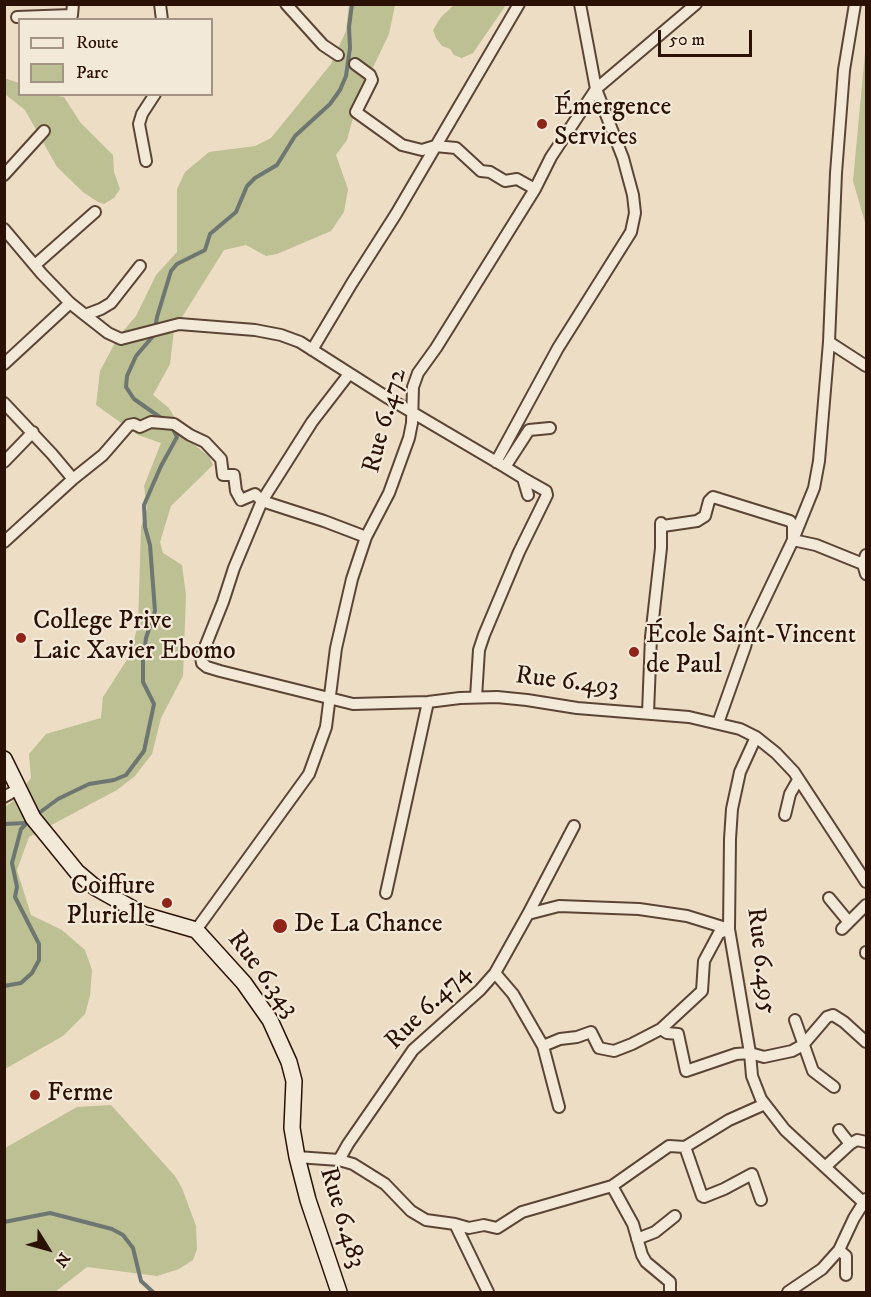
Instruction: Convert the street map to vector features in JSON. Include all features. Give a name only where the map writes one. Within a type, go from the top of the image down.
[{"type":"street","points":[[286,4],[323,45],[338,55]]},
{"type":"street","points":[[312,350],[396,214],[519,4]]},
{"type":"street","points":[[501,464],[558,348],[614,255],[631,232],[635,213],[633,195],[618,142],[596,89],[580,4]]},
{"type":"street","name":"Rue 6.472","points":[[196,930],[309,774],[326,727],[336,648],[352,579],[366,537],[389,493],[409,438],[413,387],[418,373],[535,189],[551,157],[596,89],[696,4]]},
{"type":"street","points":[[718,723],[749,632],[793,540],[824,461],[836,173],[844,70],[855,4]]},
{"type":"street","points":[[16,16],[72,13]]},
{"type":"street","points":[[355,64],[370,75],[372,80],[356,111],[404,146],[422,150],[435,146],[456,148],[481,171],[490,172],[505,181],[517,178],[535,189]]},
{"type":"street","points":[[146,161],[139,124],[153,96]]},
{"type":"street","points":[[4,175],[44,131]]},
{"type":"street","points":[[35,265],[95,212]]},
{"type":"street","points":[[4,229],[70,303],[108,333],[121,339],[179,324],[272,333],[300,342],[349,374],[546,491],[547,495],[483,635],[479,650],[476,697]]},
{"type":"street","points":[[85,315],[111,303],[140,266]]},
{"type":"street","points":[[4,364],[70,303]]},
{"type":"street","points":[[829,342],[867,366]]},
{"type":"street","points":[[261,501],[312,422],[349,374]]},
{"type":"street","points":[[4,402],[33,432],[72,479]]},
{"type":"street","points":[[4,542],[72,479],[103,455],[129,425],[134,424],[140,427],[151,422],[174,424],[205,442],[221,459],[223,475],[234,475],[236,491],[241,500],[255,494],[261,501],[366,537]]},
{"type":"street","points":[[501,464],[529,430],[550,428]]},
{"type":"street","points":[[4,462],[33,432]]},
{"type":"street","points":[[523,478],[528,495]]},
{"type":"street","points":[[648,713],[651,637],[661,548],[661,523],[663,526],[697,521],[705,516],[709,501],[713,497],[792,522],[793,540]]},
{"type":"street","name":"Rue 6.493","points":[[261,501],[201,657],[202,663],[207,668],[353,704],[428,702],[476,697],[527,700],[624,713],[689,717],[740,729],[756,737],[794,772],[867,882]]},
{"type":"street","points":[[793,540],[816,545],[865,564]]},
{"type":"street","points":[[386,893],[428,702]]},
{"type":"street","name":"Rue 6.495","points":[[756,737],[740,772],[732,809],[730,839],[729,929],[750,1053],[764,1057],[792,1051],[803,1045],[828,1017],[833,1015],[867,1042]]},
{"type":"street","name":"Rue 6.343","points":[[4,759],[33,818],[77,872],[96,888],[144,915],[196,930],[244,983],[270,1020],[282,1043],[294,1081],[292,1128],[297,1157]]},
{"type":"street","points":[[785,815],[790,794],[798,780]]},
{"type":"street","points":[[4,797],[18,789]]},
{"type":"street","points":[[495,973],[574,826]]},
{"type":"street","points":[[829,898],[845,925],[867,905]]},
{"type":"street","points":[[528,914],[559,906],[639,909],[687,916],[729,929]]},
{"type":"street","points":[[543,1046],[560,1039],[591,1032],[599,1048],[614,1051],[661,1029],[702,991],[704,961],[718,938],[718,933],[729,929]]},
{"type":"street","name":"Rue 6.474","points":[[339,1160],[358,1128],[414,1050],[480,990],[495,973],[513,994],[543,1046],[559,1107]]},
{"type":"street","points":[[795,1020],[813,1071],[834,1087]]},
{"type":"street","points":[[661,1029],[667,1033],[678,1034],[686,1071],[736,1054],[750,1053],[756,1088],[785,1130],[865,1200],[839,1250],[822,1269],[788,1293]]},
{"type":"street","points":[[297,1157],[339,1160],[353,1164],[374,1176],[416,1216],[426,1220],[469,1228],[484,1225],[497,1228],[522,1212],[612,1186],[669,1146],[685,1147],[729,1120],[765,1104]]},
{"type":"street","points":[[838,1130],[850,1144]]},
{"type":"street","points":[[825,1167],[850,1144],[857,1140],[867,1142]]},
{"type":"street","points":[[685,1147],[702,1196],[724,1189],[752,1173],[760,1200]]},
{"type":"street","name":"Rue 6.483","points":[[297,1157],[308,1200],[339,1293]]},
{"type":"street","points":[[612,1186],[633,1224],[646,1262],[670,1282],[670,1293]]},
{"type":"street","points":[[637,1239],[655,1232],[675,1216]]},
{"type":"street","points":[[455,1224],[488,1293]]},
{"type":"street","points":[[839,1250],[846,1256],[846,1275]]},
{"type":"green space","points":[[349,5],[395,5],[389,34],[358,99],[347,140],[336,155],[348,189],[344,212],[331,231],[277,254],[266,256],[246,245],[224,250],[174,330],[170,364],[153,395],[169,408],[189,441],[209,456],[213,465],[171,506],[160,542],[163,553],[182,565],[186,595],[183,676],[161,718],[152,754],[135,776],[117,790],[29,837],[17,870],[31,915],[62,930],[85,950],[92,970],[90,996],[85,1014],[63,1036],[5,1069],[5,807],[12,802],[31,778],[29,754],[46,734],[101,718],[103,697],[130,655],[138,625],[141,527],[147,509],[144,486],[161,443],[138,435],[96,405],[100,371],[118,337],[136,316],[156,275],[177,252],[177,189],[185,172],[209,152],[255,146],[271,138],[331,64],[346,31]]},
{"type":"green space","points":[[454,5],[506,5],[473,53],[462,58],[442,46],[433,30],[441,17]]},
{"type":"green space","points":[[866,42],[866,226],[853,181]]},
{"type":"green space","points":[[4,78],[18,83],[18,96],[64,97],[80,122],[113,155],[114,172],[120,189],[114,198],[104,204],[83,192],[57,167],[25,110],[5,94]]},
{"type":"green space","points":[[111,1105],[175,1176],[182,1188],[196,1226],[197,1249],[193,1260],[179,1269],[157,1276],[87,1267],[55,1292],[5,1292],[5,1148],[77,1107]]},
{"type":"waterway","points":[[164,420],[134,399],[126,387],[127,376],[136,356],[154,335],[171,271],[177,264],[205,250],[210,234],[236,212],[247,186],[255,178],[277,165],[295,136],[330,104],[340,90],[346,76],[350,48],[349,27],[352,4]]},
{"type":"waterway","points":[[35,816],[58,799],[89,784],[114,780],[126,775],[144,751],[154,704],[143,682],[143,660],[146,638],[155,611],[150,545],[145,527],[144,505],[177,437],[173,429]]},
{"type":"waterway","points":[[4,986],[21,983],[32,973],[39,960],[39,944],[15,897],[17,887],[12,863],[21,829],[29,821]]},
{"type":"waterway","points":[[4,824],[26,823]]},
{"type":"waterway","points":[[4,1222],[50,1213],[112,1229],[123,1235],[133,1248],[141,1281],[153,1292]]},
{"type":"place","name":"Émergence Services","points":[[542,124]]},
{"type":"place","name":"College Prive Laic Xavier Ebomo","points":[[21,638]]},
{"type":"place","name":"École Saint-Vincent de Paul","points":[[634,652]]},
{"type":"place","name":"Coiffure Plurielle","points":[[167,903]]},
{"type":"place","name":"De La Chance","points":[[280,926]]},
{"type":"place","name":"Ferme","points":[[35,1095]]}]
